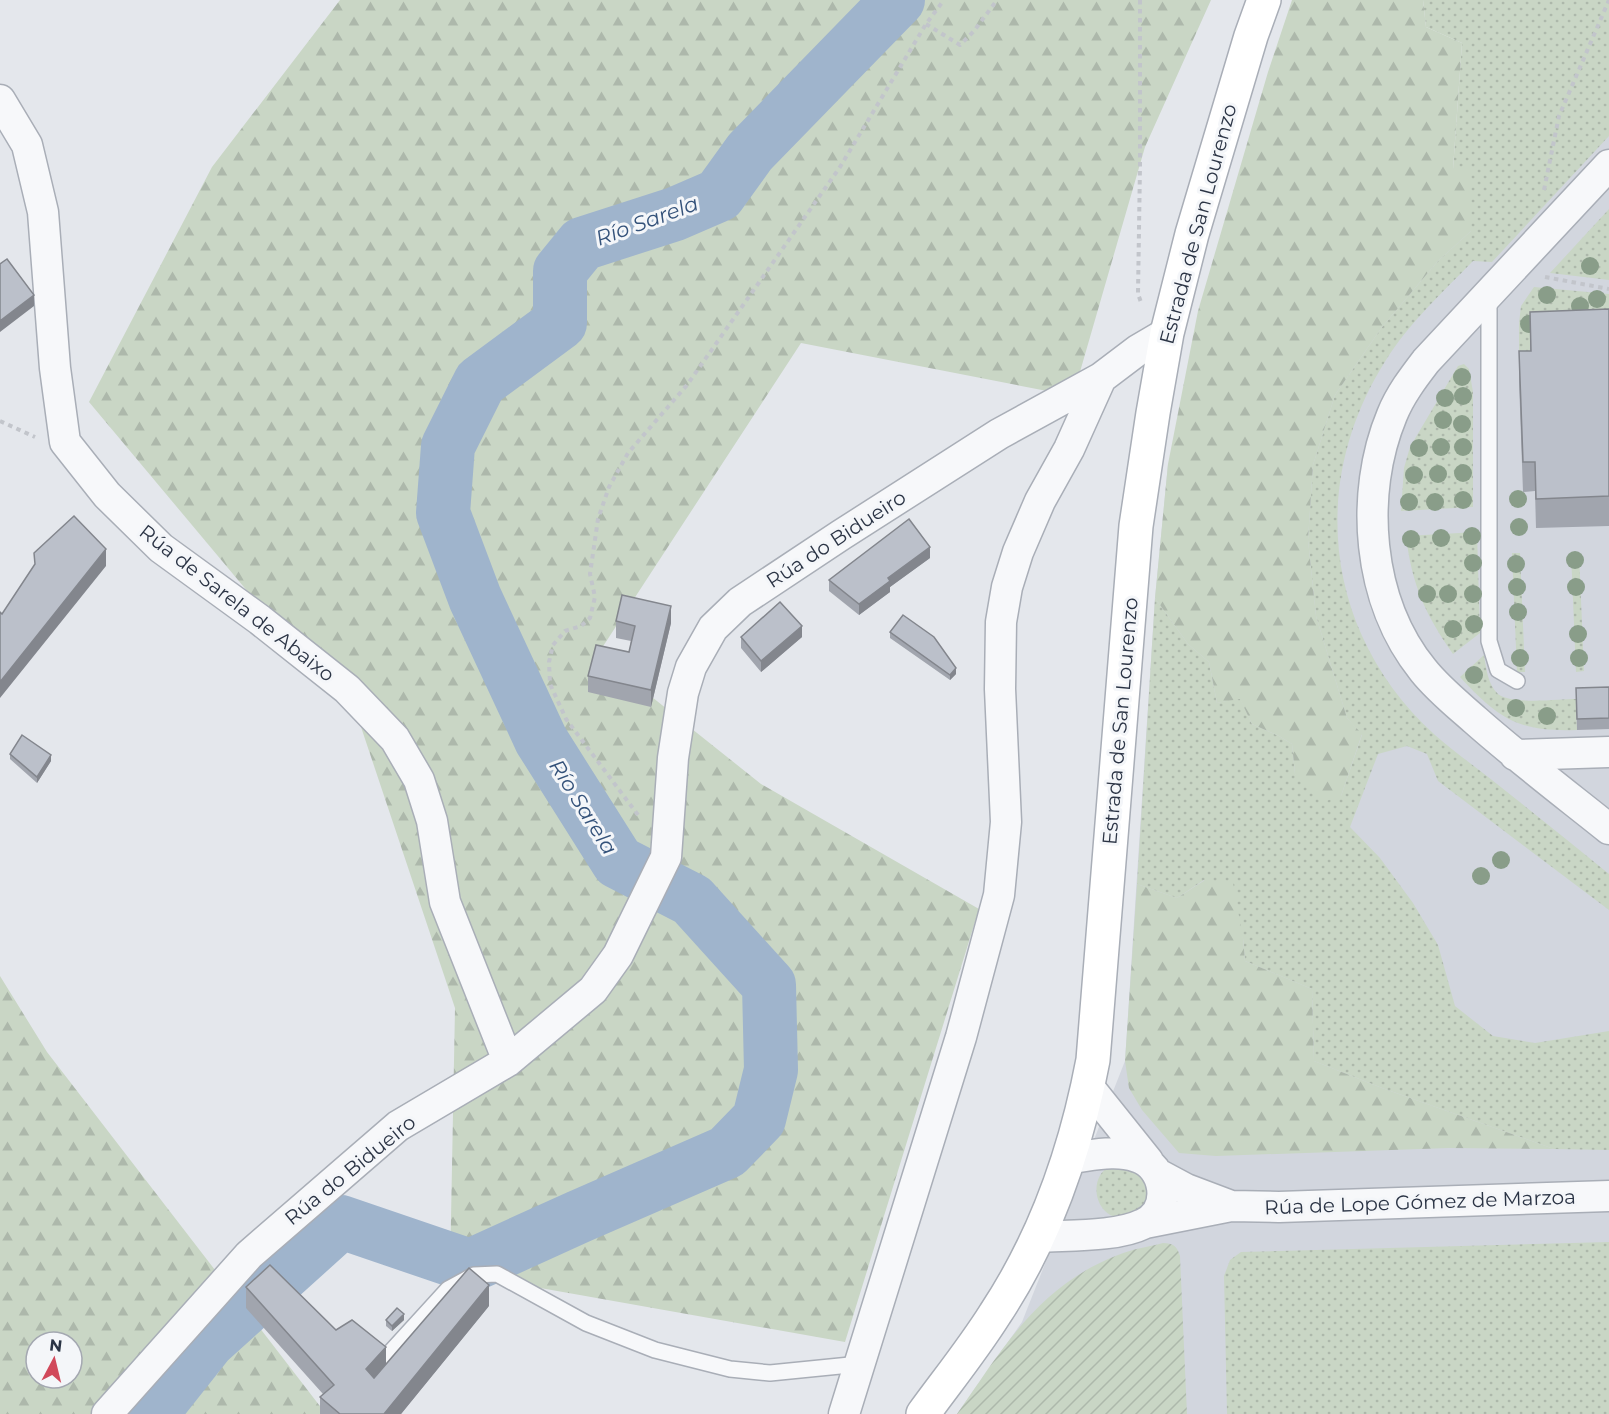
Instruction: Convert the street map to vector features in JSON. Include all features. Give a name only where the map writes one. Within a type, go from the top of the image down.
[{"type":"street","name":"Estrada de San Lourenzo","points":[[923,1414],[996,1314],[1039,1237],[1069,1158],[1088,1086],[1093,1060],[1136,526],[1167,333],[1192,234],[1251,36],[1264,0]]},
{"type":"street","name":"Rúa de Sarela de Abaixo","points":[[0,100],[27,145],[43,212],[55,368],[65,442],[108,495],[161,548],[260,620],[347,689],[395,739],[419,780],[432,821],[445,902],[508,1061]]},
{"type":"street","points":[[1609,165],[1426,361],[1406,388],[1392,413],[1382,443],[1372,496],[1380,577],[1389,610],[1404,641],[1421,668],[1438,687],[1515,755],[1609,829]]},
{"type":"street","name":"Rúa do Bidueiro","points":[[107,1414],[249,1255],[398,1126],[508,1061],[593,990],[618,955],[666,857],[673,758],[683,693],[691,667],[713,628],[740,602],[841,535],[999,434],[1101,378],[1138,350],[1167,333]]},
{"type":"street","points":[[844,1414],[961,1037],[999,895],[1006,822],[1000,689],[1001,622],[1008,587],[1018,552],[1036,511],[1069,449],[1101,378]]},
{"type":"street","points":[[1515,755],[1609,752]]},
{"type":"street","name":"Rúa de Lope Gómez de Marzoa","points":[[1088,1086],[1153,1168]]},
{"type":"street","name":"Rúa de Lope Gómez de Marzoa","points":[[1069,1158],[1134,1155],[1186,1189],[1231,1206]]},
{"type":"street","points":[[1145,1224],[1157,1213],[1162,1202],[1163,1189],[1153,1168]]},
{"type":"street","name":"Rúa de Lope Gómez de Marzoa","points":[[1039,1237],[1115,1232],[1231,1206],[1609,1196]]},
{"type":"lane","points":[[1489,292],[1489,642],[1498,670],[1517,681]]},
{"type":"lane","points":[[386,1357],[448,1289],[474,1275],[497,1274],[586,1323],[655,1350],[719,1366],[770,1373],[860,1364]]},
{"type":"path","points":[[666,857],[616,783],[566,719],[550,684],[549,662],[553,645],[565,632],[581,626],[590,618],[595,597],[590,574],[598,519],[609,487],[628,453],[687,385],[840,167],[926,24],[944,0]]},
{"type":"path","points":[[926,24],[960,45],[974,31],[997,0]]},
{"type":"path","points":[[1140,0],[1138,294],[1146,317],[1167,333]]},
{"type":"path","points":[[1543,194],[1560,116],[1609,0]]},
{"type":"path","points":[[1543,277],[1609,289]]},
{"type":"shaded area","points":[[1609,8],[1609,1414],[957,1414],[1022,1322],[1125,1061],[1155,598],[1168,464]]},
{"type":"green space","points":[[340,0],[1211,0],[1145,147],[1073,396],[801,343],[598,654],[761,784],[979,909],[845,1342],[450,1272],[455,1008],[361,727],[89,402],[212,167]]},
{"type":"green space","points":[[1292,0],[1423,0],[1426,27],[1462,43],[1453,169],[1469,169],[1471,231],[1438,261],[1382,327],[1335,395],[1313,465],[1308,540],[1316,616],[1347,718],[1362,734],[1341,796],[1323,802],[1295,774],[1292,744],[1252,724],[1240,699],[1217,703],[1209,662],[1188,644],[1155,598],[1168,464],[1198,311],[1268,72]]},
{"type":"green space","points":[[1423,0],[1609,0],[1609,136],[1492,262],[1473,261],[1438,296],[1395,346],[1386,360],[1361,408],[1345,457],[1338,507],[1340,556],[1350,605],[1370,652],[1398,695],[1435,735],[1609,874],[1609,910],[1438,781],[1427,754],[1407,746],[1378,754],[1350,827],[1380,858],[1413,903],[1438,945],[1455,1006],[1493,1036],[1535,1043],[1609,1031],[1609,1150],[1554,1149],[1382,1088],[1314,1061],[1312,989],[1245,961],[1243,938],[1204,880],[1177,898],[1137,884],[1155,598],[1188,644],[1209,662],[1217,703],[1240,698],[1252,724],[1292,744],[1295,774],[1341,796],[1362,735],[1347,718],[1316,616],[1308,540],[1313,465],[1335,395],[1382,327],[1438,261],[1471,231],[1453,169],[1462,43],[1426,27]]},
{"type":"green space","points":[[1609,209],[1609,280],[1550,273]]},
{"type":"green space","points":[[1534,287],[1609,294],[1609,339],[1531,381],[1519,381],[1521,306]]},
{"type":"green space","points":[[1464,364],[1469,369],[1473,392],[1473,507],[1401,511],[1404,468],[1410,447],[1458,366]]},
{"type":"green space","points":[[1477,532],[1480,633],[1453,654],[1421,598],[1412,569],[1406,536]]},
{"type":"green space","points":[[1579,552],[1584,671],[1576,672],[1571,553]]},
{"type":"green space","points":[[1512,553],[1520,553],[1525,672],[1517,672]]},
{"type":"green space","points":[[1484,655],[1492,686],[1498,694],[1504,697],[1524,700],[1576,699],[1577,730],[1557,730],[1524,725],[1511,720],[1486,703],[1460,677]]},
{"type":"green space","points":[[1205,880],[1233,883],[1245,961],[1312,989],[1314,1061],[1382,1088],[1554,1149],[1449,1148],[1216,1156],[1179,1153],[1142,1110],[1129,1088],[1125,1061],[1137,884],[1177,898]]},
{"type":"green space","points":[[0,976],[47,1052],[326,1414],[0,1414]]},
{"type":"green space","points":[[1133,1164],[1151,1190],[1143,1210],[1124,1218],[1112,1216],[1100,1204],[1097,1196],[1098,1179],[1110,1166]]},
{"type":"green space","points":[[1609,1242],[1609,1414],[1227,1414],[1224,1276],[1230,1260],[1241,1252]]},
{"type":"green space","points":[[1163,1243],[1174,1246],[1180,1256],[1187,1414],[957,1414],[1008,1342],[1044,1301],[1090,1268],[1123,1253]]},
{"type":"building","points":[[7,259],[34,295],[0,321],[0,264]]},
{"type":"building","points":[[1609,309],[1609,496],[1536,499],[1535,462],[1523,462],[1519,351],[1531,351],[1530,312]]},
{"type":"building","points":[[74,516],[106,549],[0,682],[0,612],[2,614],[35,564],[34,553]]},
{"type":"building","points":[[909,519],[930,547],[888,578],[890,581],[859,604],[829,580]]},
{"type":"building","points":[[622,595],[671,606],[651,690],[588,676],[596,645],[629,652],[635,626],[616,621]]},
{"type":"building","points":[[780,602],[802,626],[761,661],[741,637]]},
{"type":"building","points":[[903,615],[934,637],[956,668],[950,675],[890,632]]},
{"type":"building","points":[[1609,687],[1609,718],[1577,719],[1576,688]]},
{"type":"building","points":[[22,735],[51,755],[37,777],[10,754]]},
{"type":"building","points":[[270,1265],[336,1330],[352,1320],[386,1347],[366,1369],[374,1378],[469,1268],[489,1285],[384,1414],[340,1414],[320,1397],[334,1385],[246,1287]]},
{"type":"building","points":[[397,1308],[404,1314],[392,1326],[386,1320]]},
{"type":"waterway","name":"Río Sarela","points":[[151,1414],[208,1342],[341,1222],[470,1266],[727,1152],[759,1119],[771,1070],[769,985],[692,900],[618,862],[541,740],[475,598],[443,513],[448,446],[480,382],[560,323],[560,271],[582,244],[675,214],[719,195],[750,152],[898,0]]}]
